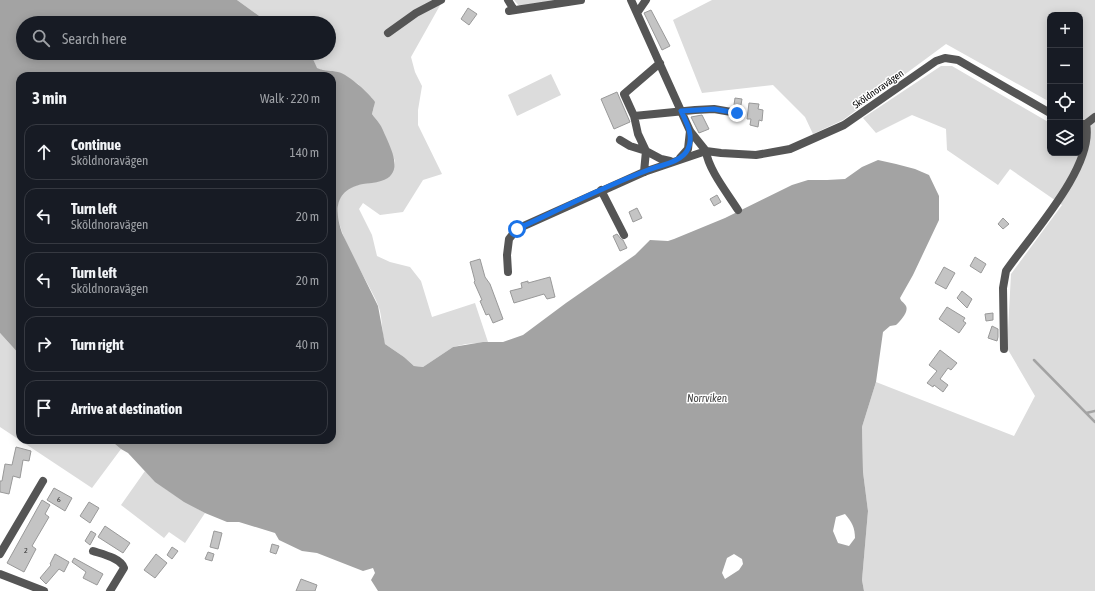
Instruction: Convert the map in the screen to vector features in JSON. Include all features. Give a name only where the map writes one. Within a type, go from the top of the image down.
[{"type":"street","points":[[388,33],[416,13],[441,0]]},
{"type":"street","points":[[508,0],[511,11],[581,0]]},
{"type":"street","points":[[631,0],[690,131],[706,151],[706,158],[738,210]]},
{"type":"street","points":[[637,13],[646,0]]},
{"type":"street","name":"Sköldnoravägen","points":[[508,272],[507,255],[509,239],[517,229],[644,172],[706,151],[756,155],[790,150],[844,125],[936,61],[945,58],[958,60],[1047,111]]},
{"type":"street","points":[[644,172],[646,151],[638,134],[634,116],[624,94],[660,63]]},
{"type":"street","points":[[634,116],[714,109],[737,113]]},
{"type":"street","points":[[1004,349],[1003,288],[1006,271],[1072,184],[1085,156],[1089,140],[1089,130],[1083,124],[1095,117]]},
{"type":"street","points":[[680,159],[688,149],[690,131]]},
{"type":"street","points":[[620,140],[630,146],[671,162]]},
{"type":"street","points":[[601,190],[624,235]]},
{"type":"street","points":[[0,554],[42,481]]},
{"type":"street","points":[[93,551],[118,561],[124,568],[110,591]]},
{"type":"street","points":[[0,574],[44,591]]},
{"type":"shaded area","points":[[237,0],[443,0],[411,57],[415,72],[422,86],[418,110],[418,125],[442,174],[423,180],[403,212],[380,215],[363,203],[359,209],[372,235],[377,256],[390,262],[410,267],[421,281],[432,317],[475,303],[488,342],[453,347],[423,367],[414,366],[385,344],[381,314],[378,305],[343,235],[339,220],[338,207],[341,196],[347,190],[354,186],[380,181],[387,177],[392,171],[395,161],[379,123],[372,114],[374,106],[372,98],[366,94],[358,84],[338,72],[324,71],[316,68],[313,60],[336,60],[336,16],[259,16]]},
{"type":"shaded area","points":[[514,0],[561,0],[520,7]]},
{"type":"shaded area","points":[[712,0],[1095,0],[1095,591],[864,591],[862,580],[868,511],[863,472],[862,427],[876,382],[1014,436],[1035,396],[1007,348],[1011,274],[1062,205],[1010,169],[998,185],[947,150],[946,129],[912,115],[876,133],[863,118],[941,66],[952,66],[1047,121],[1047,156],[1083,156],[1083,12],[1047,12],[1047,100],[946,44],[843,120],[813,134],[805,117],[773,85],[702,93],[673,20]]},
{"type":"shaded area","points":[[551,74],[561,95],[517,116],[508,95]]},
{"type":"shaded area","points":[[0,333],[16,351],[16,438],[0,427]]},
{"type":"shaded area","points":[[26,444],[115,444],[121,449],[92,488]]},
{"type":"shaded area","points":[[145,471],[166,489],[205,513],[185,543],[169,532],[164,538],[121,505]]},
{"type":"water","name":"Norrviken","points":[[0,0],[237,0],[259,16],[16,16],[16,60],[313,60],[317,68],[335,71],[347,76],[369,94],[375,102],[372,114],[381,126],[393,155],[394,168],[388,178],[379,182],[354,187],[342,196],[338,209],[339,224],[378,306],[385,344],[414,366],[423,367],[453,347],[483,342],[503,342],[523,335],[635,255],[650,240],[668,241],[674,239],[725,218],[792,185],[808,180],[845,179],[862,167],[878,160],[915,169],[929,175],[939,196],[939,220],[913,275],[900,298],[907,308],[905,314],[896,325],[890,326],[883,332],[876,382],[862,427],[863,472],[868,511],[862,580],[864,591],[378,591],[371,580],[375,573],[373,568],[363,571],[317,553],[302,551],[279,540],[275,533],[239,522],[227,522],[205,513],[184,502],[155,482],[128,453],[115,444],[336,444],[336,72],[16,72],[16,351],[0,333]],"holes":[[[845,514],[853,525],[855,538],[849,546],[838,543],[833,531],[836,517]],[[734,554],[742,559],[743,564],[739,570],[725,579],[722,573],[727,558]]]},
{"type":"building","points":[[468,8],[477,14],[469,25],[461,19]]},
{"type":"building","points":[[651,10],[670,46],[662,50],[644,13]]},
{"type":"building","points":[[617,92],[630,122],[614,129],[601,99]]},
{"type":"building","points":[[735,98],[742,99],[741,105],[734,105]]},
{"type":"building","points":[[749,103],[759,104],[758,109],[763,110],[762,121],[759,120],[758,127],[750,125],[751,119],[747,119]]},
{"type":"building","points":[[702,115],[709,129],[699,133],[691,117]]},
{"type":"building","points":[[717,195],[721,202],[714,206],[710,199]]},
{"type":"building","points":[[637,208],[642,218],[633,222],[629,212]]},
{"type":"building","points":[[1003,218],[1009,224],[1003,229],[998,224]]},
{"type":"building","points":[[617,234],[623,240],[627,248],[620,251],[613,236]]},
{"type":"building","points":[[975,257],[986,264],[981,273],[970,266]]},
{"type":"building","points":[[480,259],[485,277],[490,284],[503,319],[493,323],[489,314],[486,315],[480,301],[482,300],[474,282],[470,262]]},
{"type":"building","points":[[944,267],[955,273],[946,289],[935,283]]},
{"type":"building","points":[[550,277],[555,297],[547,299],[544,294],[514,303],[510,291],[522,288],[521,283],[528,281],[528,283]]},
{"type":"building","points":[[962,291],[972,299],[967,308],[957,298]]},
{"type":"building","points":[[947,307],[965,318],[963,321],[966,323],[959,333],[939,319]]},
{"type":"building","points":[[993,313],[993,320],[986,321],[985,314]]},
{"type":"building","points":[[992,326],[998,329],[997,341],[988,338]]},
{"type":"building","points":[[940,350],[957,363],[951,370],[948,368],[940,379],[948,385],[943,392],[934,385],[933,387],[927,383],[937,371],[929,365]]},
{"type":"building","points":[[16,447],[31,451],[29,461],[23,460],[20,478],[13,476],[9,494],[0,492],[0,481],[2,481],[5,464],[12,465]]},
{"type":"building","points":[[54,488],[72,498],[65,511],[47,500]]},
{"type":"building","points":[[42,500],[50,505],[45,514],[49,517],[32,546],[36,549],[24,572],[7,563]]},
{"type":"building","points":[[89,502],[99,508],[90,523],[80,516]]},
{"type":"building","points":[[105,526],[130,543],[123,553],[98,537]]},
{"type":"building","points":[[91,531],[96,534],[90,545],[85,541]]},
{"type":"building","points":[[214,531],[222,533],[218,549],[210,547]]},
{"type":"building","points":[[272,544],[279,546],[276,554],[270,552]]},
{"type":"building","points":[[172,547],[178,551],[172,559],[167,555]]},
{"type":"building","points":[[208,552],[214,554],[212,561],[205,559]]},
{"type":"building","points":[[55,554],[69,562],[64,572],[59,569],[46,584],[40,578],[51,565],[50,564]]},
{"type":"building","points":[[156,554],[167,563],[155,578],[144,570]]},
{"type":"building","points":[[74,558],[103,574],[97,585],[83,578],[86,572],[72,562]]},
{"type":"building","points":[[301,579],[317,585],[315,591],[296,591]]},
{"type":"waterway","points":[[1034,360],[1095,422]]},
{"type":"waterway","points":[[1086,413],[1095,411]]},
{"type":"route","points":[[517,229],[601,190],[680,159],[688,149],[690,140],[690,131],[681,111],[714,109],[737,113]]}]
